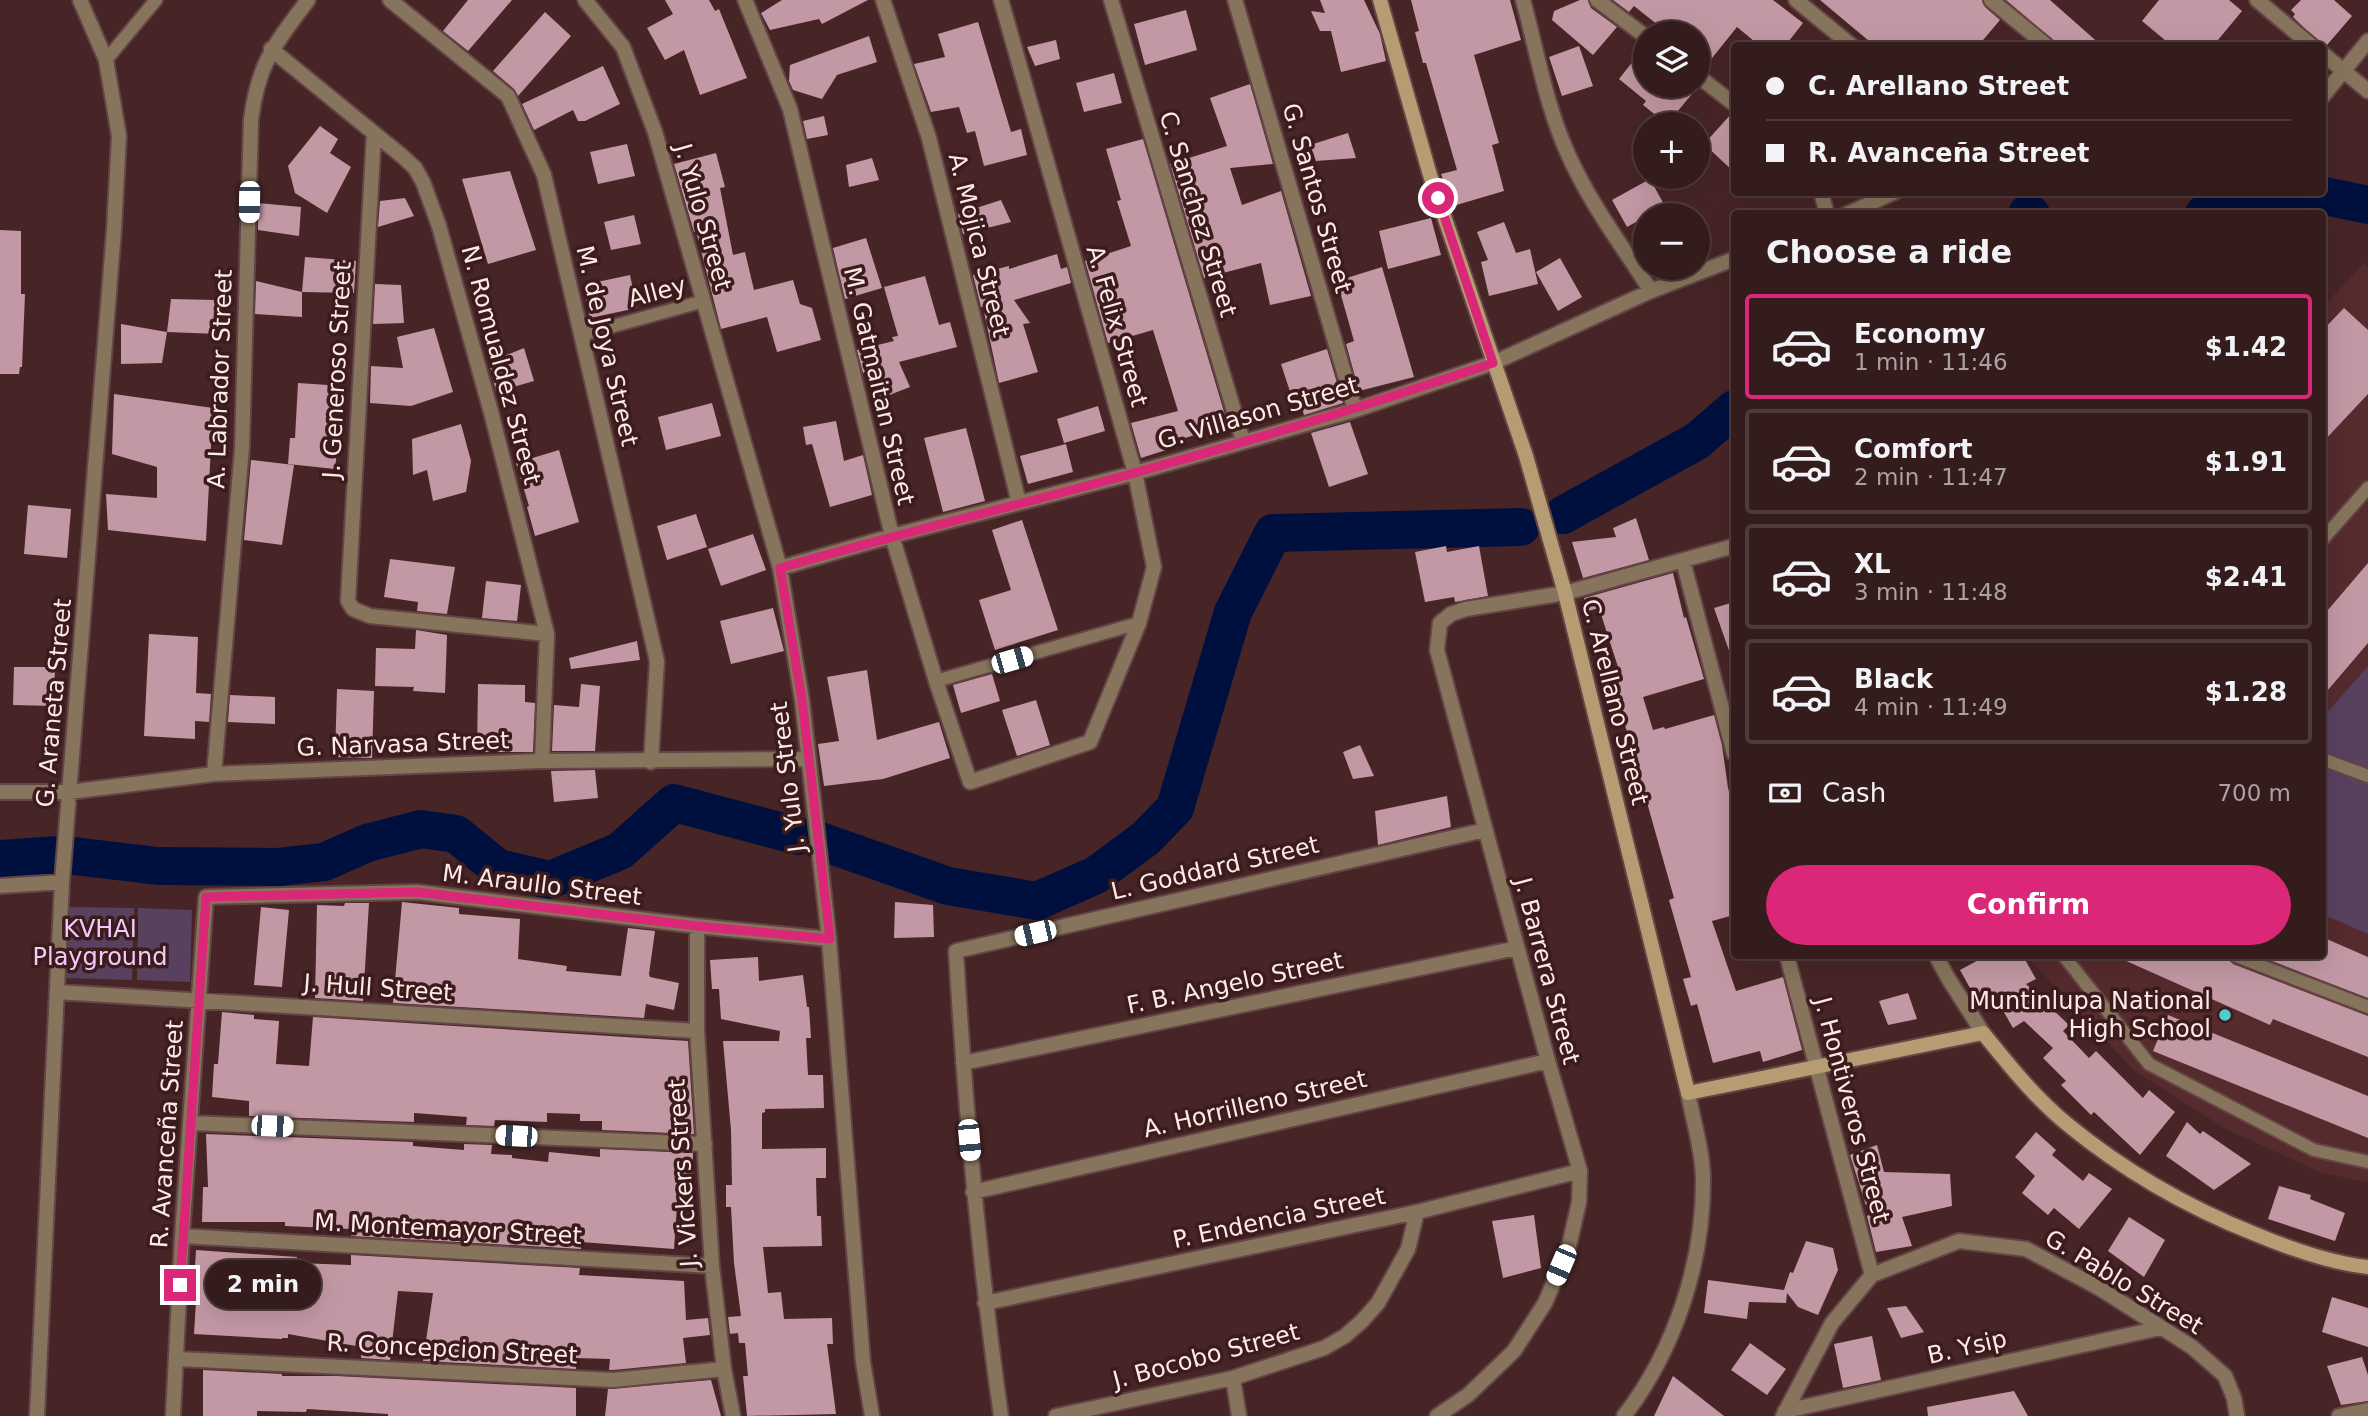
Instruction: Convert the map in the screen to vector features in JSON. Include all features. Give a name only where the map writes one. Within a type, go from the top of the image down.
[{"type":"street","name":"G. Araneta Street","points":[[37,1416],[62,883],[115,217],[119,136],[106,60],[80,0]]},
{"type":"street","name":"A. Labrador Street","points":[[214,774],[242,448],[251,120],[261,70],[271,49],[308,0]]},
{"type":"street","name":"M. de Joya Street","points":[[390,0],[508,96],[544,175],[657,661],[651,762]]},
{"type":"street","name":"J. Yulo Street","points":[[585,0],[623,47],[655,132],[780,568],[802,700],[830,939],[863,1362],[872,1416]]},
{"type":"street","name":"M. Gatmaitan Street","points":[[746,0],[790,109],[892,536],[970,782]]},
{"type":"street","name":"A. Mojica Street","points":[[883,0],[929,138],[1019,503]]},
{"type":"street","name":"A. Felix Street","points":[[970,782],[1090,742],[1139,623],[1154,567],[1135,473],[1001,0]]},
{"type":"street","name":"C. Sanchez Street","points":[[1111,0],[1243,441]]},
{"type":"street","name":"G. Santos Street","points":[[1235,0],[1355,410]]},
{"type":"street","name":"C. Arellano Street","points":[[1380,0],[1430,175],[1526,456],[1565,593],[1688,1094],[1703,1177],[1698,1247],[1681,1312],[1658,1362],[1624,1416]]},
{"type":"street","points":[[1523,0],[1557,126],[1568,156],[1651,291]]},
{"type":"street","points":[[1597,0],[1633,27]]},
{"type":"street","points":[[1796,0],[1847,42]]},
{"type":"street","points":[[1991,0],[2042,42]]},
{"type":"street","points":[[2257,0],[2307,42]]},
{"type":"street","points":[[2326,92],[2368,41]]},
{"type":"street","name":"N. Romualdez Street","points":[[271,49],[415,168],[423,182],[439,226],[491,412],[547,634],[542,761]]},
{"type":"street","points":[[2326,56],[2368,91]]},
{"type":"street","points":[[1710,85],[1731,102]]},
{"type":"street","name":"J. Generoso Street","points":[[374,133],[348,601],[353,609],[370,616],[547,634]]},
{"type":"street","points":[[1856,210],[1886,196]]},
{"type":"street","name":"G. Villason Street","points":[[780,568],[1135,473],[1355,410],[1493,363],[1651,291],[1731,259]]},
{"type":"street","points":[[1565,593],[1731,547]]},
{"type":"street","points":[[1683,561],[1731,743]]},
{"type":"street","name":"J. Barrera Street","points":[[1437,1416],[1468,1395],[1514,1351],[1545,1303],[1569,1246],[1579,1202],[1580,1171],[1437,650],[1440,623],[1451,614],[1466,609],[1565,593]]},
{"type":"street","name":"G. Narvasa Street","points":[[0,792],[69,792],[214,774],[542,761],[809,759]]},
{"type":"street","name":"L. Goddard Street","points":[[963,1063],[956,951],[1485,830]]},
{"type":"street","points":[[0,886],[62,883]]},
{"type":"street","name":"M. Araullo Street","points":[[206,897],[417,892],[697,926],[830,939]]},
{"type":"street","name":"R. Avanceña Street","points":[[173,1416],[178,1359],[182,1236],[206,897]]},
{"type":"street","name":"J. Vickers Street","points":[[697,926],[697,1031],[712,1266],[724,1369],[733,1416]]},
{"type":"street","name":"F. B. Angelo Street","points":[[963,1063],[1517,948]]},
{"type":"street","name":"J. Hontiveros Street","points":[[1788,959],[1872,1275]]},
{"type":"street","points":[[1938,959],[1983,1033],[2008,1064],[2066,1123],[2120,1164],[2173,1197],[2214,1218],[2291,1249],[2368,1267]]},
{"type":"street","name":"J. Hull Street","points":[[57,992],[697,1031]]},
{"type":"street","points":[[1688,1094],[1983,1033]]},
{"type":"street","name":"A. Horrilleno Street","points":[[973,1192],[1548,1061]]},
{"type":"street","points":[[963,1063],[973,1192],[1001,1416]]},
{"type":"street","points":[[191,1123],[705,1144]]},
{"type":"street","name":"P. Endencia Street","points":[[985,1303],[1416,1212],[1580,1171]]},
{"type":"street","name":"J. Bocobo Street","points":[[1056,1416],[1233,1378],[1324,1348],[1363,1321],[1378,1303],[1408,1248],[1416,1212]]},
{"type":"street","name":"M. Montemayor Street","points":[[182,1236],[712,1266]]},
{"type":"street","name":"G. Pablo Street","points":[[1784,1414],[1832,1323],[1872,1275],[1959,1241],[2026,1250],[2099,1288],[2192,1347],[2225,1376],[2234,1398],[2236,1416]]},
{"type":"street","name":"B. Ysip","points":[[1784,1414],[2160,1328]]},
{"type":"street","name":"R. Concepcion Street","points":[[178,1359],[613,1380],[724,1369]]},
{"type":"street","points":[[1233,1378],[1238,1416]]},
{"type":"street","points":[[2339,1416],[2368,1410]]},
{"type":"lane","points":[[106,60],[156,0]]},
{"type":"lane","name":"Alley","points":[[581,335],[704,301]]},
{"type":"lane","points":[[2326,535],[2368,488]]},
{"type":"lane","points":[[936,681],[1139,623]]},
{"type":"lane","points":[[2326,760],[2368,776]]},
{"type":"lane","points":[[2066,959],[2150,1064],[2314,1150],[2368,1162]]},
{"type":"lane","points":[[2244,959],[2368,1006]]},
{"type":"shaded area","points":[[2364,263],[2368,267],[2368,666],[2326,713],[2326,304]]},
{"type":"shaded area","name":"Muntinlupa National High School","points":[[2326,734],[2368,751],[2368,1182],[2322,1173],[2224,1128],[2135,1071],[2029,959],[2326,959]]},
{"type":"green space","points":[[2368,666],[2368,934],[2326,916],[2326,713]]},
{"type":"green space","name":"KVHAI Playground","points":[[68,907],[134,908],[132,980],[66,978]]},
{"type":"green space","points":[[138,908],[192,910],[190,982],[137,980]]},
{"type":"building","points":[[468,0],[512,0],[468,51],[443,31]]},
{"type":"building","points":[[665,0],[709,0],[715,11],[719,9],[747,78],[700,95],[684,50],[665,60],[647,28],[673,14]]},
{"type":"building","points":[[782,0],[868,0],[822,24],[819,19],[770,30],[761,13]]},
{"type":"building","points":[[1320,0],[1364,0],[1380,34],[1386,61],[1341,72],[1331,31],[1320,31],[1311,11],[1325,13]]},
{"type":"building","points":[[1411,0],[1510,0],[1521,40],[1474,55],[1499,143],[1492,145],[1504,191],[1453,206],[1441,174],[1457,170],[1426,63],[1423,63]]},
{"type":"building","points":[[1580,0],[1588,0],[1591,8],[1617,27],[1593,55],[1552,20],[1554,11]]},
{"type":"building","points":[[1613,0],[1773,0],[1803,23],[1788,42],[1755,42],[1737,27],[1710,61],[1710,21],[1653,21],[1634,6],[1629,12]]},
{"type":"building","points":[[1820,0],[1982,0],[1985,7],[2000,20],[1981,42],[1870,42]]},
{"type":"building","points":[[2006,0],[2050,0],[2097,42],[2055,42]]},
{"type":"building","points":[[2159,0],[2229,0],[2242,11],[2216,42],[2167,42],[2142,21]]},
{"type":"building","points":[[2301,0],[2334,0],[2352,16],[2327,45],[2326,42],[2319,42],[2293,17],[2295,14],[2291,10]]},
{"type":"building","points":[[1186,10],[1197,50],[1145,65],[1134,24]]},
{"type":"building","points":[[545,12],[571,36],[518,96],[514,89],[493,71]]},
{"type":"building","points":[[978,22],[1011,132],[1021,129],[1027,155],[984,166],[975,131],[967,133],[959,107],[931,112],[914,64],[945,57],[938,34]]},
{"type":"building","points":[[869,36],[877,62],[837,75],[822,99],[793,90],[789,81],[790,65]]},
{"type":"building","points":[[1056,40],[1060,59],[1035,66],[1027,47]]},
{"type":"building","points":[[1579,46],[1593,86],[1562,96],[1549,57]]},
{"type":"building","points":[[1633,61],[1633,90],[1619,79]]},
{"type":"building","points":[[603,66],[620,104],[585,121],[578,121],[573,110],[534,130],[522,104]]},
{"type":"building","points":[[1114,73],[1122,103],[1084,112],[1076,83]]},
{"type":"building","points":[[1250,84],[1273,164],[1230,168],[1242,205],[1281,191],[1311,296],[1270,305],[1261,263],[1204,278],[1170,164],[1227,146],[1210,98]]},
{"type":"building","points":[[1642,98],[1689,98],[1677,112],[1652,112],[1643,105],[1646,101]]},
{"type":"building","points":[[1731,114],[1731,169],[1710,150],[1710,137]]},
{"type":"building","points":[[824,116],[828,135],[807,139],[803,121]]},
{"type":"building","points":[[320,126],[338,139],[330,153],[351,167],[327,213],[295,193],[288,166]]},
{"type":"building","points":[[1348,133],[1356,158],[1316,161],[1310,145]]},
{"type":"building","points":[[1143,139],[1228,425],[1165,444],[1166,450],[1141,458],[1131,423],[1178,411],[1153,330],[1108,343],[1085,261],[1131,246],[1117,201],[1121,200],[1106,149]]},
{"type":"building","points":[[627,144],[635,176],[598,184],[590,152]]},
{"type":"building","points":[[716,153],[725,187],[720,188],[733,255],[745,252],[754,290],[793,280],[800,304],[812,308],[821,340],[777,352],[767,317],[721,329],[696,231],[694,232],[674,164]]},
{"type":"building","points":[[872,158],[879,180],[849,187],[846,165]]},
{"type":"building","points":[[510,171],[536,250],[488,264],[462,179]]},
{"type":"building","points":[[1633,188],[1656,189],[1663,203],[1633,203],[1633,224],[1627,227],[1612,200]]},
{"type":"building","points":[[405,198],[414,216],[378,227],[380,201]]},
{"type":"building","points":[[1001,200],[1011,222],[963,234],[958,214]]},
{"type":"building","points":[[258,203],[301,207],[299,236],[258,230]]},
{"type":"building","points":[[634,215],[641,244],[611,250],[604,222]]},
{"type":"building","points":[[1431,218],[1441,255],[1388,269],[1379,231]]},
{"type":"building","points":[[1504,222],[1516,253],[1530,249],[1538,284],[1489,296],[1481,262],[1488,260],[1477,232]]},
{"type":"building","points":[[0,230],[21,231],[21,294],[25,294],[22,367],[19,374],[0,374]]},
{"type":"building","points":[[866,238],[882,288],[845,299],[833,248]]},
{"type":"building","points":[[1057,254],[1061,269],[1067,267],[1071,283],[1014,300],[1030,323],[1023,324],[1038,372],[999,383],[983,307],[973,275],[1009,266],[1009,269]]},
{"type":"building","points":[[305,257],[356,261],[354,293],[302,292]]},
{"type":"building","points":[[1560,258],[1582,297],[1558,311],[1536,272]]},
{"type":"building","points":[[1382,267],[1414,377],[1359,391],[1346,344],[1354,341],[1337,281]]},
{"type":"building","points":[[630,275],[637,308],[590,318],[583,285]]},
{"type":"building","points":[[925,276],[939,325],[950,322],[957,347],[899,362],[910,387],[879,399],[867,372],[863,373],[857,350],[894,341],[892,337],[898,336],[884,287]]},
{"type":"building","points":[[256,281],[302,292],[302,317],[255,314]]},
{"type":"building","points":[[375,284],[401,285],[404,323],[373,324]]},
{"type":"building","points":[[171,299],[215,300],[218,334],[167,332]]},
{"type":"building","points":[[2344,308],[2368,330],[2368,394],[2326,439],[2326,327]]},
{"type":"building","points":[[121,324],[167,332],[162,363],[121,364]]},
{"type":"building","points":[[434,328],[453,392],[411,406],[370,403],[371,366],[403,368],[397,337]]},
{"type":"building","points":[[524,348],[534,381],[496,392],[489,362]]},
{"type":"building","points":[[1327,349],[1343,403],[1304,415],[1302,408],[1296,410],[1281,364]]},
{"type":"building","points":[[298,383],[343,386],[339,428],[331,431],[337,451],[335,469],[288,464],[290,438],[295,438]]},
{"type":"building","points":[[114,394],[213,408],[206,541],[108,530],[106,494],[157,498],[157,467],[112,454]]},
{"type":"building","points":[[712,403],[721,436],[666,450],[658,417]]},
{"type":"building","points":[[1098,406],[1105,431],[1064,443],[1057,419]]},
{"type":"building","points":[[836,421],[844,461],[863,455],[872,495],[830,507],[812,444],[806,445],[803,427]]},
{"type":"building","points":[[1350,422],[1368,474],[1329,487],[1311,433]]},
{"type":"building","points":[[461,424],[471,461],[466,492],[433,501],[427,470],[413,475],[412,439]]},
{"type":"building","points":[[966,428],[985,501],[943,512],[924,438]]},
{"type":"building","points":[[1066,444],[1073,472],[1028,484],[1020,456]]},
{"type":"building","points":[[559,450],[579,522],[535,536],[516,463]]},
{"type":"building","points":[[251,460],[294,465],[282,545],[244,540]]},
{"type":"building","points":[[28,505],[71,509],[67,558],[24,554]]},
{"type":"building","points":[[696,514],[707,547],[667,560],[657,526]]},
{"type":"building","points":[[1636,518],[1649,560],[1583,578],[1572,542],[1616,537],[1613,528]]},
{"type":"building","points":[[1022,520],[1058,630],[995,650],[979,600],[1011,590],[992,530]]},
{"type":"building","points":[[753,534],[766,570],[721,586],[708,549]]},
{"type":"building","points":[[1446,546],[1447,552],[1479,546],[1488,596],[1455,602],[1454,597],[1425,602],[1415,552]]},
{"type":"building","points":[[390,559],[455,567],[447,614],[417,611],[418,602],[384,597]]},
{"type":"building","points":[[2368,563],[2368,643],[2326,692],[2326,612]]},
{"type":"building","points":[[1673,573],[1704,679],[1643,697],[1653,730],[1714,715],[1731,798],[1731,916],[1712,921],[1736,991],[1783,977],[1802,1050],[1763,1062],[1760,1051],[1713,1063],[1697,1004],[1691,1006],[1683,979],[1691,977],[1669,900],[1674,898],[1610,672],[1619,670],[1599,608],[1588,611],[1584,598]]},
{"type":"building","points":[[486,581],[521,585],[517,621],[482,618]]},
{"type":"building","points":[[1731,603],[1731,656],[1714,608]]},
{"type":"building","points":[[773,608],[784,651],[731,664],[720,621]]},
{"type":"building","points":[[416,630],[447,635],[445,693],[413,691],[414,687],[375,686],[376,648],[415,649]]},
{"type":"building","points":[[149,634],[198,637],[196,693],[211,694],[209,722],[195,721],[195,739],[144,736]]},
{"type":"building","points":[[637,641],[640,660],[571,669],[569,658]]},
{"type":"building","points":[[14,667],[55,667],[54,706],[13,705]]},
{"type":"building","points":[[867,670],[877,740],[939,722],[950,758],[883,779],[824,786],[818,744],[839,741],[827,677]]},
{"type":"building","points":[[992,674],[1000,701],[961,713],[953,685]]},
{"type":"building","points":[[478,684],[525,685],[525,702],[535,703],[533,752],[477,752]]},
{"type":"building","points":[[581,684],[600,686],[595,751],[552,751],[554,705],[579,707]]},
{"type":"building","points":[[337,689],[374,691],[372,758],[335,757]]},
{"type":"building","points":[[230,695],[275,697],[275,724],[228,722]]},
{"type":"building","points":[[1036,700],[1050,745],[1017,756],[1002,710]]},
{"type":"building","points":[[1360,745],[1374,776],[1353,779],[1343,752]]},
{"type":"building","points":[[595,770],[598,798],[554,802],[551,771]]},
{"type":"building","points":[[1447,796],[1451,827],[1378,845],[1375,811]]},
{"type":"building","points":[[402,902],[459,908],[459,914],[520,919],[518,959],[567,966],[566,971],[621,976],[628,928],[655,931],[649,974],[650,977],[679,983],[674,1010],[646,1004],[644,1018],[393,1003]]},
{"type":"building","points":[[895,902],[933,905],[934,937],[894,938]]},
{"type":"building","points":[[345,903],[369,903],[363,1001],[315,998],[317,905],[344,906]]},
{"type":"building","points":[[261,907],[289,910],[282,987],[254,985]]},
{"type":"building","points":[[2326,939],[2368,957],[2368,998],[2267,959],[2326,959]]},
{"type":"building","points":[[758,957],[759,981],[803,975],[811,1038],[806,1038],[808,1075],[823,1075],[824,1108],[765,1109],[762,1113],[762,1149],[826,1148],[826,1178],[816,1178],[817,1216],[821,1216],[822,1246],[763,1247],[768,1293],[781,1292],[784,1319],[832,1318],[833,1344],[827,1344],[836,1414],[747,1416],[743,1376],[748,1376],[745,1343],[739,1343],[738,1333],[730,1334],[728,1317],[741,1316],[734,1263],[731,1207],[726,1207],[726,1185],[732,1185],[731,1130],[723,1041],[779,1041],[780,1031],[721,1019],[719,989],[712,989],[710,960]]},
{"type":"building","points":[[1980,959],[2025,959],[2036,979],[2026,984],[2069,1025],[2063,1031],[2089,1058],[2096,1051],[2143,1098],[2149,1090],[2175,1112],[2140,1155],[2094,1112],[2091,1115],[2061,1085],[2066,1081],[2043,1058],[2053,1048],[2024,1021],[2013,1028],[1997,1000],[1981,1008],[1960,970]]},
{"type":"building","points":[[2122,959],[2229,959],[2233,964],[2368,1016],[2368,1057],[2273,1019],[2270,1025]]},
{"type":"building","points":[[1908,993],[1917,1019],[1888,1025],[1879,1001]]},
{"type":"building","points":[[222,1012],[279,1021],[276,1064],[309,1066],[313,1017],[688,1041],[694,1134],[602,1130],[602,1121],[580,1121],[580,1114],[547,1113],[547,1122],[495,1120],[494,1126],[466,1125],[467,1117],[414,1113],[414,1122],[249,1116],[249,1101],[212,1097],[214,1064],[218,1064]]},
{"type":"building","points":[[2168,1015],[2368,1096],[2368,1138],[2153,1051]]},
{"type":"building","points":[[2187,1122],[2200,1134],[2203,1131],[2251,1164],[2214,1190],[2166,1156]]},
{"type":"building","points":[[2036,1132],[2056,1150],[2052,1155],[2083,1181],[2089,1173],[2112,1189],[2079,1229],[2054,1208],[2048,1215],[2022,1193],[2035,1176],[2015,1157]]},
{"type":"building","points":[[206,1134],[413,1142],[413,1146],[464,1150],[464,1144],[492,1145],[491,1154],[548,1162],[549,1152],[600,1157],[600,1149],[693,1153],[692,1193],[678,1191],[674,1249],[581,1242],[581,1249],[351,1236],[351,1229],[285,1226],[285,1222],[202,1222],[203,1187],[208,1187]]},
{"type":"building","points":[[1877,1145],[1884,1172],[1950,1174],[1952,1206],[1902,1217],[1912,1246],[1876,1252],[1867,1216],[1869,1215],[1850,1155]]},
{"type":"building","points":[[2279,1186],[2311,1195],[2310,1199],[2345,1213],[2335,1241],[2268,1219]]},
{"type":"building","points":[[1534,1215],[1541,1268],[1503,1278],[1492,1221]]},
{"type":"building","points":[[2129,1217],[2165,1240],[2144,1277],[2108,1251]]},
{"type":"building","points":[[1806,1241],[1833,1248],[1838,1270],[1818,1315],[1798,1307],[1787,1293],[1786,1303],[1749,1302],[1747,1319],[1704,1313],[1708,1280],[1784,1290]]},
{"type":"building","points":[[196,1250],[297,1257],[297,1263],[351,1265],[351,1255],[580,1268],[579,1275],[684,1281],[686,1320],[708,1318],[710,1335],[683,1338],[686,1363],[613,1370],[609,1370],[610,1359],[576,1358],[576,1369],[423,1361],[433,1293],[398,1291],[390,1360],[361,1358],[362,1347],[288,1334],[288,1338],[282,1339],[194,1334]]},
{"type":"building","points":[[2332,1297],[2368,1308],[2368,1347],[2322,1332]]},
{"type":"building","points":[[1906,1306],[1924,1332],[1901,1338],[1887,1308]]},
{"type":"building","points":[[1872,1336],[1881,1380],[1843,1388],[1834,1344]]},
{"type":"building","points":[[1750,1343],[1786,1369],[1767,1395],[1731,1370]]},
{"type":"building","points":[[2362,1357],[2368,1375],[2368,1401],[2341,1405],[2327,1366]]},
{"type":"building","points":[[203,1370],[282,1376],[337,1376],[576,1388],[576,1416],[388,1416],[307,1409],[306,1412],[257,1411],[257,1416],[203,1416]]},
{"type":"building","points":[[1673,1376],[1724,1416],[1654,1416]]},
{"type":"building","points":[[711,1380],[721,1416],[605,1416],[608,1389]]},
{"type":"building","points":[[2014,1391],[2028,1416],[1928,1416],[1927,1407]]},
{"type":"waterway","points":[[2212,210],[2220,206],[2299,196]]},
{"type":"waterway","points":[[2325,196],[2368,205]]},
{"type":"waterway","points":[[1563,515],[1697,441],[1731,412]]},
{"type":"waterway","points":[[820,841],[948,886],[1037,901],[1096,875],[1146,838],[1175,808],[1233,612],[1273,533],[1521,527]]},
{"type":"waterway","points":[[74,856],[158,866],[278,867],[324,862],[367,843],[421,829],[456,834],[498,868],[550,880],[620,851],[674,803],[798,836]]},
{"type":"waterway","points":[[0,859],[58,855]]},
{"type":"place","name":"Muntinlupa National High School","points":[[2225,1015]]},
{"type":"route","points":[[180,1285],[206,897],[417,892],[697,926],[830,939],[802,700],[780,568],[1135,473],[1355,410],[1493,363],[1438,198]]}]
